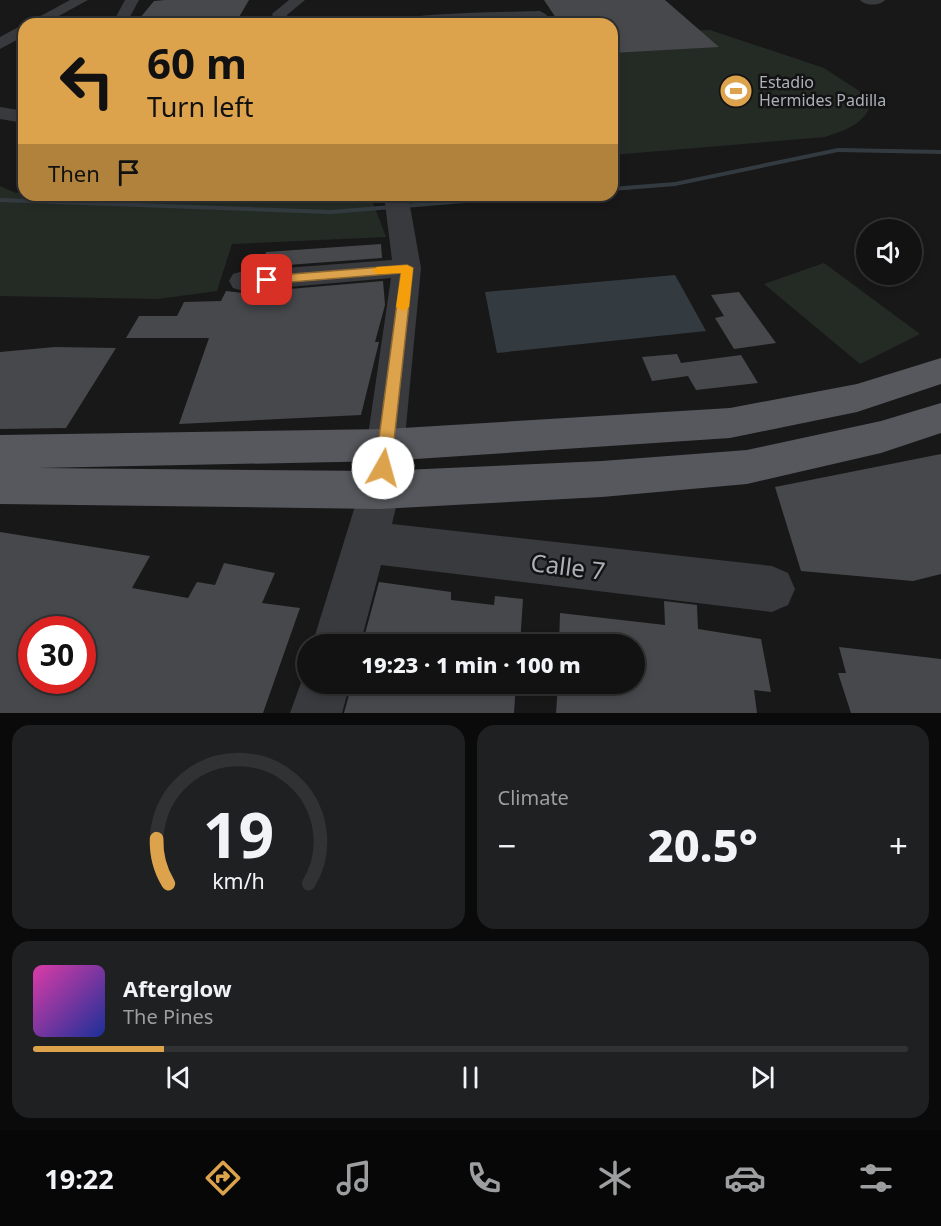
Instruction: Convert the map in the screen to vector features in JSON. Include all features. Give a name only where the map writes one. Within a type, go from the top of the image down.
[{"type":"main road","points":[[3,481],[386,445],[730,423],[857,398],[941,371]]},
{"type":"main road","points":[[3,481],[380,490],[602,479],[747,466],[881,437],[941,418]]},
{"type":"street","points":[[45,18],[81,0]]},
{"type":"street","points":[[122,18],[132,0]]},
{"type":"street","points":[[279,18],[279,14],[298,0]]},
{"type":"street","points":[[464,18],[540,15],[529,0]]},
{"type":"street","points":[[0,44],[18,33]]},
{"type":"street","points":[[0,113],[18,116]]},
{"type":"street","points":[[339,634],[380,490],[407,268],[398,205]]},
{"type":"street","points":[[243,281],[407,268]]},
{"type":"street","name":"Calle 7","points":[[365,542],[772,589]]},
{"type":"street","points":[[316,713],[322,694]]},
{"type":"shaded area","name":"Estadio Hermides Padilla","points":[[710,30],[824,68],[873,100],[860,121],[825,137],[618,154],[618,33]]},
{"type":"shaded area","points":[[0,186],[18,192],[18,201],[372,201],[386,237],[232,244],[217,291],[158,299],[0,296]]},
{"type":"shaded area","points":[[824,263],[920,334],[860,364],[764,284]]},
{"type":"shaded area","points":[[675,275],[706,331],[497,353],[485,292]]},
{"type":"building","points":[[249,0],[238,18],[140,18],[154,1]]},
{"type":"building","points":[[544,0],[665,0],[719,47],[618,53],[618,18],[556,18]]},
{"type":"building","points":[[381,244],[382,258],[246,268],[248,261],[264,260],[266,252]]},
{"type":"building","points":[[383,281],[385,305],[375,342],[379,342],[361,415],[179,424],[209,338],[126,338],[139,316],[177,316],[184,302],[221,301],[226,291],[243,293]]},
{"type":"building","points":[[739,292],[776,343],[734,349],[715,318],[724,316],[711,295]]},
{"type":"building","points":[[55,347],[116,348],[66,428],[0,429],[0,352]]},
{"type":"building","points":[[677,354],[681,363],[741,355],[758,383],[696,390],[688,376],[652,381],[642,357]]},
{"type":"building","points":[[941,454],[941,574],[913,581],[801,571],[775,487]]},
{"type":"building","points":[[0,532],[150,556],[132,588],[188,598],[197,582],[215,585],[224,563],[275,573],[262,603],[300,608],[263,713],[0,713]]},
{"type":"building","points":[[379,582],[451,592],[451,600],[494,605],[495,596],[523,599],[521,634],[365,634]]},
{"type":"building","points":[[664,601],[697,605],[698,629],[761,639],[771,692],[754,690],[757,713],[556,713],[557,694],[645,694],[645,634],[559,634],[560,613],[665,625]]},
{"type":"building","points":[[839,647],[941,659],[941,713],[851,713],[838,673],[846,673]]},
{"type":"building","points":[[349,694],[515,694],[514,713],[344,713]]},
{"type":"waterway","points":[[618,189],[675,184],[838,150],[941,152]]},
{"type":"waterway","points":[[0,200],[18,201]]},
{"type":"waterway","points":[[28,201],[331,212],[464,201]]},
{"type":"slow traffic","points":[[377,271],[407,268],[403,307]]},
{"type":"place","name":"Estadio Hermides Padilla","points":[[736,91]]},
{"type":"route","points":[[267,280],[407,268],[383,468]]}]
